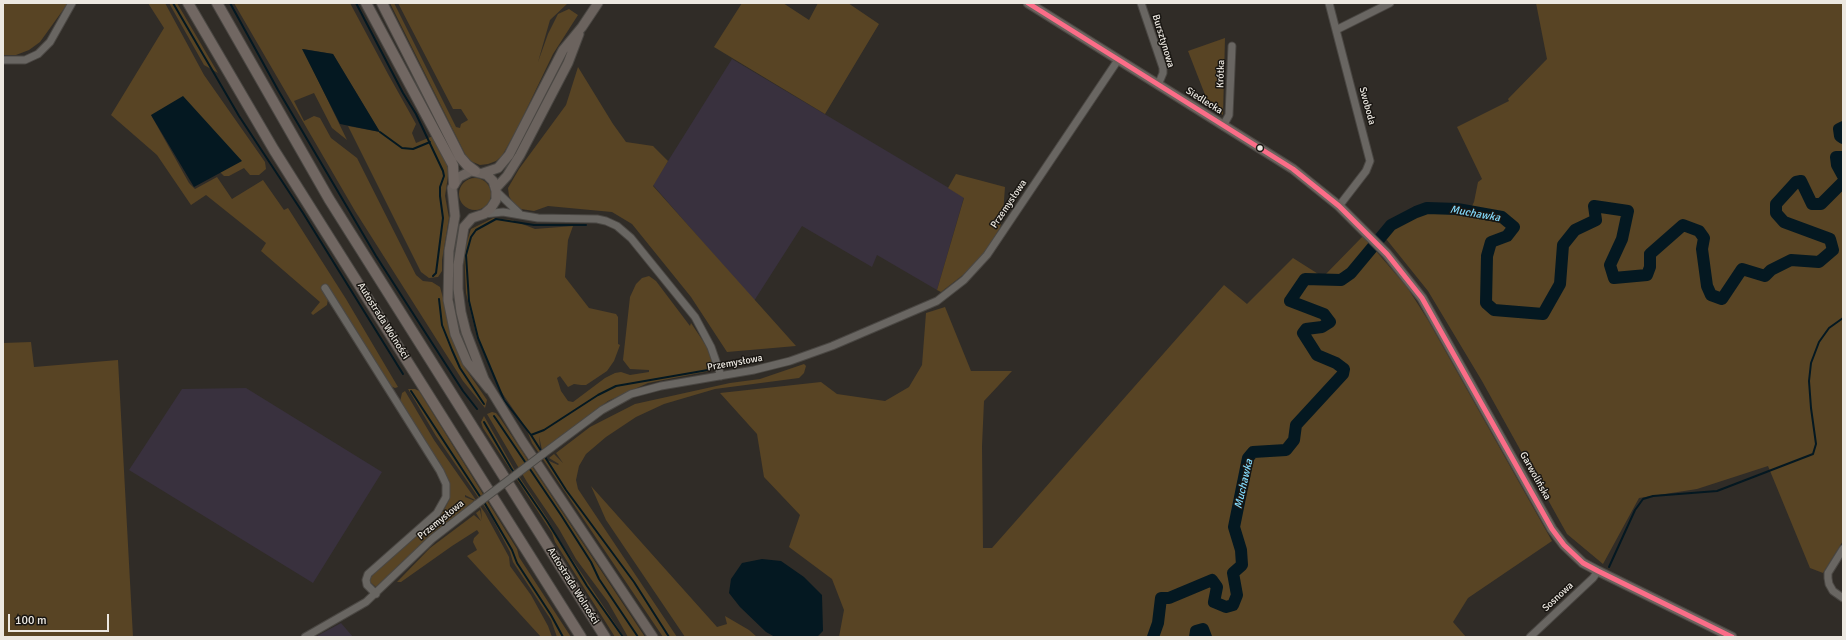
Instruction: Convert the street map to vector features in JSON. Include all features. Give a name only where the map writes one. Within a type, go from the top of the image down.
[{"type":"highway","name":"Autostrada Wolności","points":[[188,3],[274,150],[581,637]]},
{"type":"highway","name":"Autostrada Wolności","points":[[217,3],[329,199],[605,637]]},
{"type":"highway","points":[[366,3],[453,164],[454,184]]},
{"type":"highway","points":[[382,3],[460,157],[467,165],[479,172]]},
{"type":"main road","points":[[598,3],[582,27],[563,50],[509,155],[498,168],[463,174],[454,184],[451,194],[455,216],[449,251],[448,300],[455,334],[467,362],[489,389],[653,637]]},
{"type":"main road","name":"Siedlecka","points":[[1028,3],[1293,169],[1339,206],[1362,228]]},
{"type":"main road","points":[[489,389],[466,332],[458,289],[458,265],[464,227],[494,204],[496,190],[507,176],[539,121],[568,63],[582,27]]},
{"type":"main road","points":[[479,172],[492,181],[496,190]]},
{"type":"main road","points":[[454,204],[466,215],[480,215]]},
{"type":"main road","name":"Garwolińska","points":[[1362,228],[1409,279],[1429,310],[1552,529],[1570,552],[1583,563],[1598,571],[1732,637]]},
{"type":"street","points":[[3,60],[25,60],[38,54],[50,42],[72,3]]},
{"type":"street","name":"Bursztynowa","points":[[1140,3],[1163,68],[1164,73],[1158,85]]},
{"type":"street","name":"Swoboda","points":[[1330,3],[1370,161],[1366,171],[1339,206]]},
{"type":"street","points":[[1336,30],[1390,3]]},
{"type":"street","name":"Krótka","points":[[1223,126],[1229,115],[1232,46]]},
{"type":"street","name":"Przemysłowa","points":[[305,637],[355,609],[376,594],[428,543],[477,504],[602,410],[631,394],[661,386],[768,367],[813,353],[937,301],[955,287],[986,255],[1118,60]]},
{"type":"street","points":[[496,190],[505,202],[520,215]]},
{"type":"street","points":[[480,215],[503,212],[538,218],[597,219],[612,223],[624,232],[695,317],[711,347],[721,376]]},
{"type":"street","points":[[325,288],[442,475],[446,488],[444,501],[437,513],[368,574],[366,580],[367,585],[376,594]]},
{"type":"street","points":[[1841,597],[1833,591],[1828,584],[1828,578],[1830,569],[1843,549]]},
{"type":"street","name":"Sosnowa","points":[[1530,637],[1593,578],[1598,571]]},
{"type":"shaded area","points":[[3,3],[68,3],[40,42],[29,50],[16,55],[3,55]]},
{"type":"shaded area","points":[[148,3],[165,3],[204,75],[265,162],[266,169],[259,175],[250,175],[244,168],[229,176],[224,176],[220,172],[241,160],[151,115],[189,183],[195,189],[217,177],[232,199],[263,180],[284,210],[288,208],[346,299],[398,387],[395,388],[388,385],[322,288],[328,299],[327,305],[313,315],[311,313],[320,302],[261,251],[266,243],[206,195],[191,205],[157,155],[111,115],[164,28]]},
{"type":"shaded area","points":[[169,3],[177,3],[218,73],[204,65]]},
{"type":"shaded area","points":[[234,3],[350,3],[416,124],[412,133],[416,143],[433,136],[449,169],[445,196],[449,218],[442,260],[442,271],[438,277],[429,278],[421,272],[348,126],[380,132],[333,54],[303,49],[347,140],[332,128],[314,93],[294,101],[304,121],[314,116],[320,118],[331,138],[357,158],[416,275],[423,281],[432,282],[440,287],[457,349],[465,368],[487,400],[485,408],[463,381],[355,211]]},
{"type":"shaded area","points":[[390,3],[394,3],[456,127],[460,128],[461,124],[468,120],[461,109],[453,109],[398,3],[568,3],[550,20],[538,62],[548,34],[558,14],[569,9],[578,15],[553,54],[517,129],[502,156],[496,161],[480,165],[468,160]]},
{"type":"shaded area","points":[[742,3],[783,3],[809,20],[818,3],[848,3],[879,24],[825,114],[714,47]]},
{"type":"shaded area","points":[[1536,3],[1843,3],[1843,541],[1823,573],[1810,568],[1768,466],[1697,489],[1639,498],[1603,564],[1567,534],[1482,381],[1428,291],[1387,240],[1383,238],[1401,222],[1421,214],[1454,212],[1468,214],[1474,202],[1478,182],[1482,179],[1457,127],[1509,101],[1508,99],[1547,59]]},
{"type":"shaded area","points":[[1225,38],[1223,115],[1209,105],[1188,51]]},
{"type":"shaded area","points":[[732,59],[964,197],[937,290],[877,255],[872,267],[802,226],[754,301],[653,185]]},
{"type":"shaded area","points":[[578,67],[613,124],[626,142],[653,146],[668,161],[653,186],[796,346],[727,352],[691,297],[632,224],[612,212],[548,206],[534,211],[521,209],[513,203],[509,196],[508,188],[519,169],[566,105]]},
{"type":"shaded area","points":[[956,174],[1005,187],[1003,214],[1000,228],[987,249],[972,268],[941,292],[937,290],[964,198],[948,188]]},
{"type":"shaded area","points":[[472,178],[478,178],[487,182],[491,194],[487,206],[478,210],[472,210],[463,206],[459,197],[459,191],[463,182]]},
{"type":"shaded area","points":[[493,218],[512,220],[535,229],[573,226],[568,240],[565,277],[589,308],[616,314],[618,317],[618,344],[620,345],[614,361],[607,371],[586,385],[574,384],[568,387],[560,376],[557,378],[561,391],[568,401],[573,402],[605,378],[615,373],[621,372],[630,375],[649,372],[649,370],[630,369],[623,360],[630,297],[636,284],[642,278],[649,276],[656,281],[690,326],[691,323],[707,347],[713,365],[710,371],[648,383],[608,401],[542,450],[539,436],[540,448],[547,460],[558,465],[559,464],[549,458],[554,454],[563,463],[556,453],[590,427],[635,404],[730,383],[760,379],[804,364],[806,366],[804,373],[799,378],[715,389],[664,404],[636,417],[606,437],[586,454],[579,466],[576,480],[578,489],[677,637],[663,637],[532,443],[526,428],[498,387],[477,338],[466,293],[464,250],[471,229]]},
{"type":"shaded area","points":[[1363,236],[1407,287],[1428,320],[1552,541],[1468,598],[1453,622],[1466,637],[839,637],[844,610],[832,579],[789,547],[800,515],[764,477],[757,434],[720,393],[821,382],[837,394],[885,401],[909,387],[922,365],[926,313],[945,307],[971,371],[1012,371],[984,401],[982,446],[983,548],[992,548],[1224,285],[1247,304],[1293,258],[1323,277]]},
{"type":"shaded area","points":[[31,342],[34,367],[118,360],[133,637],[3,637],[3,343]]},
{"type":"shaded area","points":[[246,388],[382,472],[313,583],[129,470],[182,389]]},
{"type":"shaded area","points":[[408,389],[415,389],[419,391],[517,549],[519,557],[571,637],[557,637],[551,620],[513,562],[510,552],[491,516],[436,436]]},
{"type":"shaded area","points":[[405,391],[434,440],[485,513],[509,557],[510,566],[531,595],[548,626],[552,637],[541,637],[467,556],[477,550],[473,542],[474,538],[479,533],[477,530],[401,582],[397,582],[430,548],[474,515],[481,521],[476,513],[480,510],[482,520],[481,509],[475,500],[465,495],[465,497],[475,501],[432,535],[381,586],[376,587],[370,582],[370,578],[374,573],[421,532],[445,508],[450,498],[450,486],[448,480],[400,402],[402,393]]},
{"type":"shaded area","points":[[492,412],[496,413],[500,418],[645,637],[628,637],[608,602],[576,559],[559,529],[527,482],[487,414]]},
{"type":"shaded area","points":[[484,416],[514,469],[624,637],[615,637],[555,542],[552,533],[483,428],[481,422]]},
{"type":"shaded area","points":[[591,486],[717,627],[727,624],[725,616],[749,630],[757,637],[685,637],[606,520]]},
{"type":"shaded area","points":[[341,623],[353,637],[315,637]]},
{"type":"water","points":[[302,49],[333,54],[380,132],[340,124]]},
{"type":"water","points":[[183,96],[242,161],[194,187],[151,115]]},
{"type":"water","points":[[762,559],[781,561],[804,577],[822,595],[823,631],[817,637],[775,637],[766,632],[740,607],[729,593],[731,579],[742,563]]},
{"type":"waterway","points":[[173,3],[239,116],[303,213],[403,374]]},
{"type":"waterway","points":[[230,3],[278,90],[376,256],[463,391],[477,409]]},
{"type":"waterway","points":[[356,3],[403,93],[416,114],[443,171],[444,176],[440,187],[443,218],[436,273],[433,276]]},
{"type":"waterway","name":"Muchawka","points":[[1843,127],[1839,129],[1840,136],[1843,138]]},
{"type":"waterway","points":[[380,132],[402,148],[413,149],[430,142]]},
{"type":"waterway","name":"Muchawka","points":[[1843,157],[1836,157],[1837,165],[1843,176]]},
{"type":"waterway","name":"Muchawka","points":[[1153,637],[1158,623],[1161,598],[1169,598],[1212,580],[1217,587],[1214,602],[1226,607],[1233,605],[1237,595],[1233,573],[1242,565],[1241,550],[1234,527],[1248,458],[1253,452],[1286,450],[1294,440],[1296,425],[1343,374],[1344,369],[1336,363],[1317,355],[1303,333],[1306,329],[1322,327],[1330,322],[1324,314],[1290,301],[1305,279],[1341,280],[1351,273],[1391,225],[1427,208],[1457,209],[1502,217],[1514,227],[1507,236],[1491,242],[1487,256],[1486,303],[1494,310],[1543,314],[1560,284],[1563,245],[1575,230],[1596,220],[1594,206],[1628,211],[1622,239],[1610,265],[1614,278],[1647,275],[1650,267],[1650,254],[1683,225],[1699,231],[1704,238],[1702,249],[1707,286],[1711,295],[1722,299],[1742,269],[1765,276],[1771,270],[1791,260],[1819,262],[1833,250],[1830,239],[1784,222],[1776,213],[1776,204],[1796,182],[1801,181],[1812,204],[1821,204],[1843,182]]},
{"type":"waterway","points":[[586,225],[534,225],[496,219],[476,230],[471,237],[466,255],[469,301],[478,338],[504,400],[531,435],[566,490],[634,582],[669,637]]},
{"type":"waterway","points":[[439,299],[442,325],[452,350],[460,368],[484,404]]},
{"type":"waterway","points":[[1609,567],[1635,510],[1643,499],[1653,496],[1717,491],[1813,454],[1816,444],[1809,381],[1811,363],[1819,342],[1829,328],[1843,318]]},
{"type":"waterway","points":[[531,435],[544,430],[598,395],[616,386],[708,370]]},
{"type":"waterway","points":[[411,391],[481,498]]},
{"type":"waterway","points":[[494,416],[561,515],[591,562],[599,579],[638,637]]},
{"type":"waterway","points":[[484,422],[511,468],[547,521],[587,586],[623,637]]},
{"type":"waterway","points":[[484,502],[512,550],[517,563],[551,615],[563,637]]},
{"type":"waterway","name":"Muchawka","points":[[1195,637],[1196,631],[1203,629],[1206,637]]},
{"type":"transit line","points":[[1028,3],[1293,169],[1339,206],[1387,254],[1422,298],[1552,529],[1564,545],[1583,563],[1732,637]]}]
